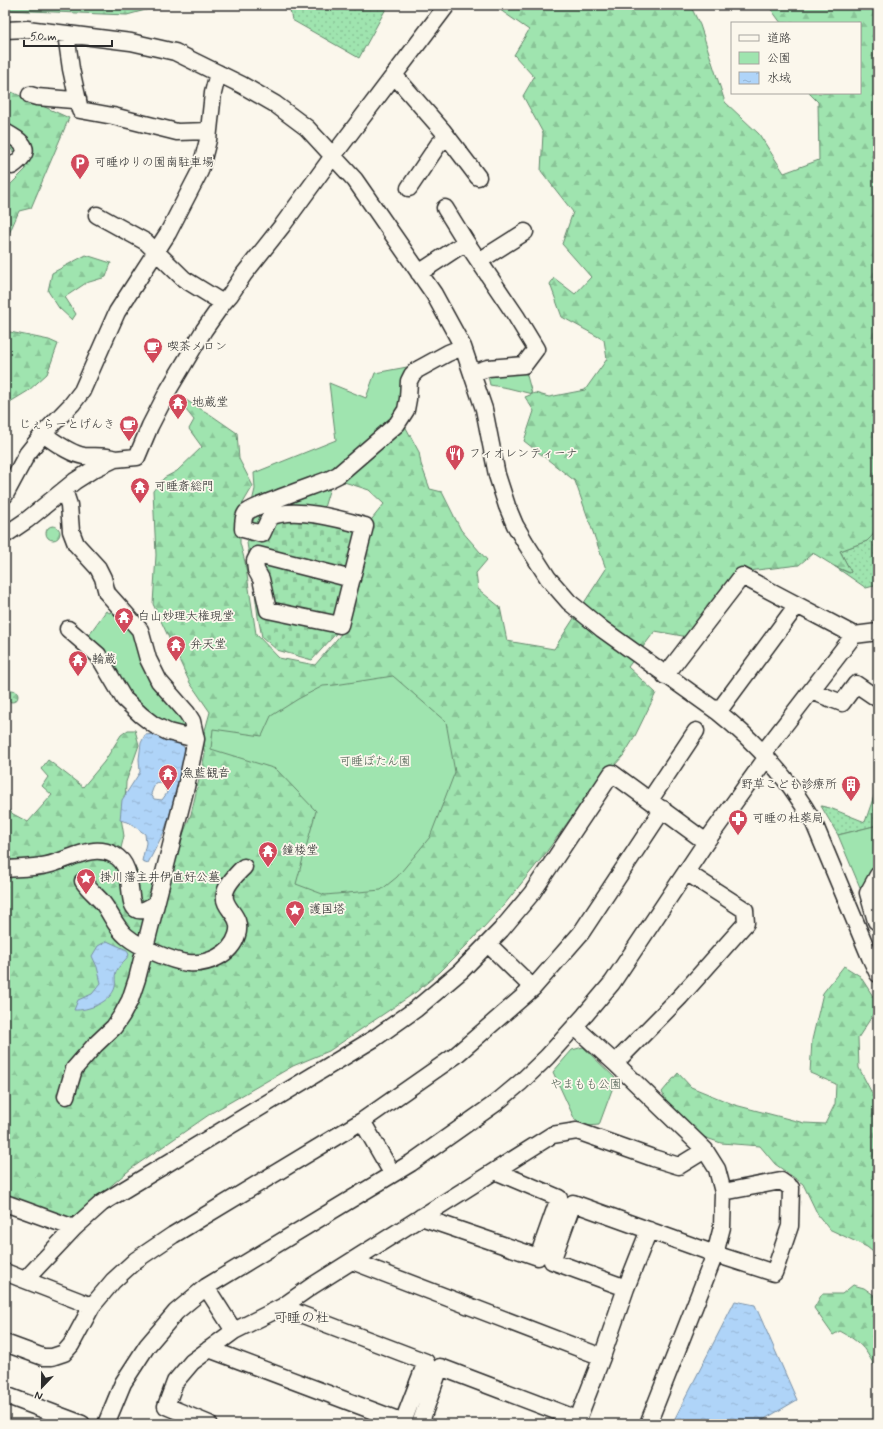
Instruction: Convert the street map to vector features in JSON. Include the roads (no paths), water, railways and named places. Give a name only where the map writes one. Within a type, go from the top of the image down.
[{"type":"street","points":[[5,535],[27,520],[75,481],[94,469],[115,459],[137,457],[150,426],[204,330],[244,274],[282,226],[447,5]]},
{"type":"street","points":[[5,30],[27,28],[131,42],[175,52],[242,84],[275,104],[308,128],[355,180],[434,294],[463,347],[484,409],[498,475],[507,506],[515,525],[548,578],[569,602],[602,629],[665,676],[718,712],[736,726],[765,755],[790,786],[814,823],[878,974]]},
{"type":"street","points":[[66,34],[71,69],[80,110],[113,116],[177,132],[209,131]]},
{"type":"street","points":[[5,496],[27,454],[43,434],[82,392],[117,312],[168,233],[200,171],[208,140],[213,93],[218,72]]},
{"type":"street","points":[[394,75],[447,137],[478,177]]},
{"type":"street","points":[[30,94],[37,97],[78,100]]},
{"type":"street","points":[[5,132],[20,140],[24,146],[25,152],[22,159],[12,166]]},
{"type":"street","points":[[409,188],[438,145],[447,137]]},
{"type":"street","points":[[445,208],[536,349],[524,365],[488,368],[472,373]]},
{"type":"street","points":[[97,215],[146,242],[184,279],[223,303]]},
{"type":"street","points":[[479,261],[525,232]]},
{"type":"street","points":[[419,273],[466,242]]},
{"type":"street","points":[[352,579],[258,555],[255,561],[256,570],[261,579],[268,610],[340,626],[352,579],[365,526],[310,513],[278,513],[270,517],[262,534],[243,529],[245,516],[247,512],[260,506],[338,475],[398,424],[406,410],[409,380],[412,375],[417,370],[448,353],[463,347]]},
{"type":"street","points":[[43,434],[73,452],[83,456],[108,456],[115,459]]},
{"type":"street","points":[[64,490],[69,504],[71,531],[76,544],[98,568],[103,578],[107,594],[140,630],[148,659],[159,681],[187,713],[192,721],[196,740],[186,787],[137,979],[130,1000],[114,1027],[95,1045],[74,1069],[66,1096]]},
{"type":"street","points":[[665,676],[742,576],[854,635],[878,632]]},
{"type":"street","points":[[718,712],[797,605]]},
{"type":"street","points":[[68,630],[98,655],[124,699],[141,715],[154,725],[168,732],[196,740]]},
{"type":"street","points":[[106,1424],[123,1383],[147,1346],[176,1312],[206,1287],[411,1162],[496,1103],[547,1057],[612,983],[765,755],[854,635]]},
{"type":"street","points":[[811,691],[842,704],[856,684],[878,699]]},
{"type":"street","points":[[5,1343],[43,1357],[52,1357],[64,1354],[71,1345],[92,1306],[113,1281],[136,1260],[173,1235],[362,1121],[456,1056],[533,988],[581,932],[656,804],[696,731]]},
{"type":"street","points":[[25,1280],[74,1228],[102,1203],[375,1038],[416,1009],[461,971],[501,930],[532,893],[612,773],[706,842]]},
{"type":"street","points":[[5,869],[45,866],[88,851],[105,851],[114,854],[123,862],[130,883],[133,905],[136,909],[146,909],[156,904]]},
{"type":"street","points":[[83,881],[102,902],[121,931],[138,944],[156,953],[188,963],[200,963],[218,958],[232,946],[237,935],[238,922],[226,904],[224,897],[228,884],[244,867]]},
{"type":"street","points":[[615,1063],[680,998],[746,923],[745,910],[686,872]]},
{"type":"street","points":[[878,875],[868,893],[876,921],[878,922]]},
{"type":"street","points":[[488,944],[533,988]]},
{"type":"street","points":[[575,1026],[705,1150],[717,1169],[723,1192],[722,1227],[715,1254],[648,1424]]},
{"type":"street","points":[[362,1121],[392,1173]]},
{"type":"street","points":[[209,1424],[166,1406],[175,1382],[192,1362],[234,1331],[282,1307],[312,1286],[552,1135],[577,1132],[679,1166],[705,1150]]},
{"type":"street","points":[[421,1217],[538,1257],[559,1198],[495,1171]]},
{"type":"street","points":[[626,1288],[552,1261],[573,1204],[774,1273],[790,1226],[791,1188],[781,1181],[723,1192]]},
{"type":"street","points":[[5,1203],[74,1228]]},
{"type":"street","points":[[420,1424],[440,1367],[576,1421],[602,1357],[648,1230]]},
{"type":"street","points":[[352,1261],[602,1357]]},
{"type":"street","points":[[5,1272],[92,1306]]},
{"type":"street","points":[[206,1287],[234,1331]]},
{"type":"street","points":[[209,1349],[403,1422],[426,1362],[282,1307]]},
{"type":"street","points":[[5,1395],[82,1424]]},
{"type":"water","points":[[155,734],[175,741],[183,746],[188,754],[179,789],[164,832],[148,863],[142,861],[146,843],[145,834],[130,823],[120,820],[122,800],[140,772],[139,759],[141,743],[145,735]],"holes":[[[160,782],[165,785],[167,793],[162,800],[154,799],[151,794],[155,783]]]},
{"type":"water","points":[[107,941],[127,950],[129,955],[116,972],[115,987],[113,992],[104,1001],[92,1007],[74,1010],[78,1000],[92,994],[101,983],[97,967],[92,956],[98,946]]},
{"type":"water","points":[[735,1301],[755,1305],[797,1400],[756,1424],[672,1424]]},
{"type":"place","name":"可睡ゆりの園南駐車場","points":[[80,180]]},
{"type":"place","name":"喫茶メロン","points":[[153,364]]},
{"type":"place","name":"地蔵堂","points":[[178,420]]},
{"type":"place","name":"じぇらーとげんき","points":[[129,442]]},
{"type":"place","name":"フィオレンティーナ","points":[[455,471]]},
{"type":"place","name":"可睡斎総門","points":[[140,504]]},
{"type":"place","name":"白山妙理大権現堂","points":[[124,634]]},
{"type":"place","name":"弁天堂","points":[[176,662]]},
{"type":"place","name":"輪蔵","points":[[78,677]]},
{"type":"place","name":"魚藍観音","points":[[168,791]]},
{"type":"place","name":"野草こども診療所","points":[[851,802]]},
{"type":"place","name":"可睡の杜薬局","points":[[738,836]]},
{"type":"place","name":"鐘楼堂","points":[[268,868]]},
{"type":"place","name":"掛川藩主井伊直好公墓","points":[[86,895]]},
{"type":"place","name":"護国塔","points":[[295,927]]},
{"type":"district","name":"可睡の杜","points":[[301,1318]]},
{"type":"park label","name":"可睡ぼたん園","points":[[375,762]]},
{"type":"park label","name":"やまもも公園","points":[[586,1085]]}]
